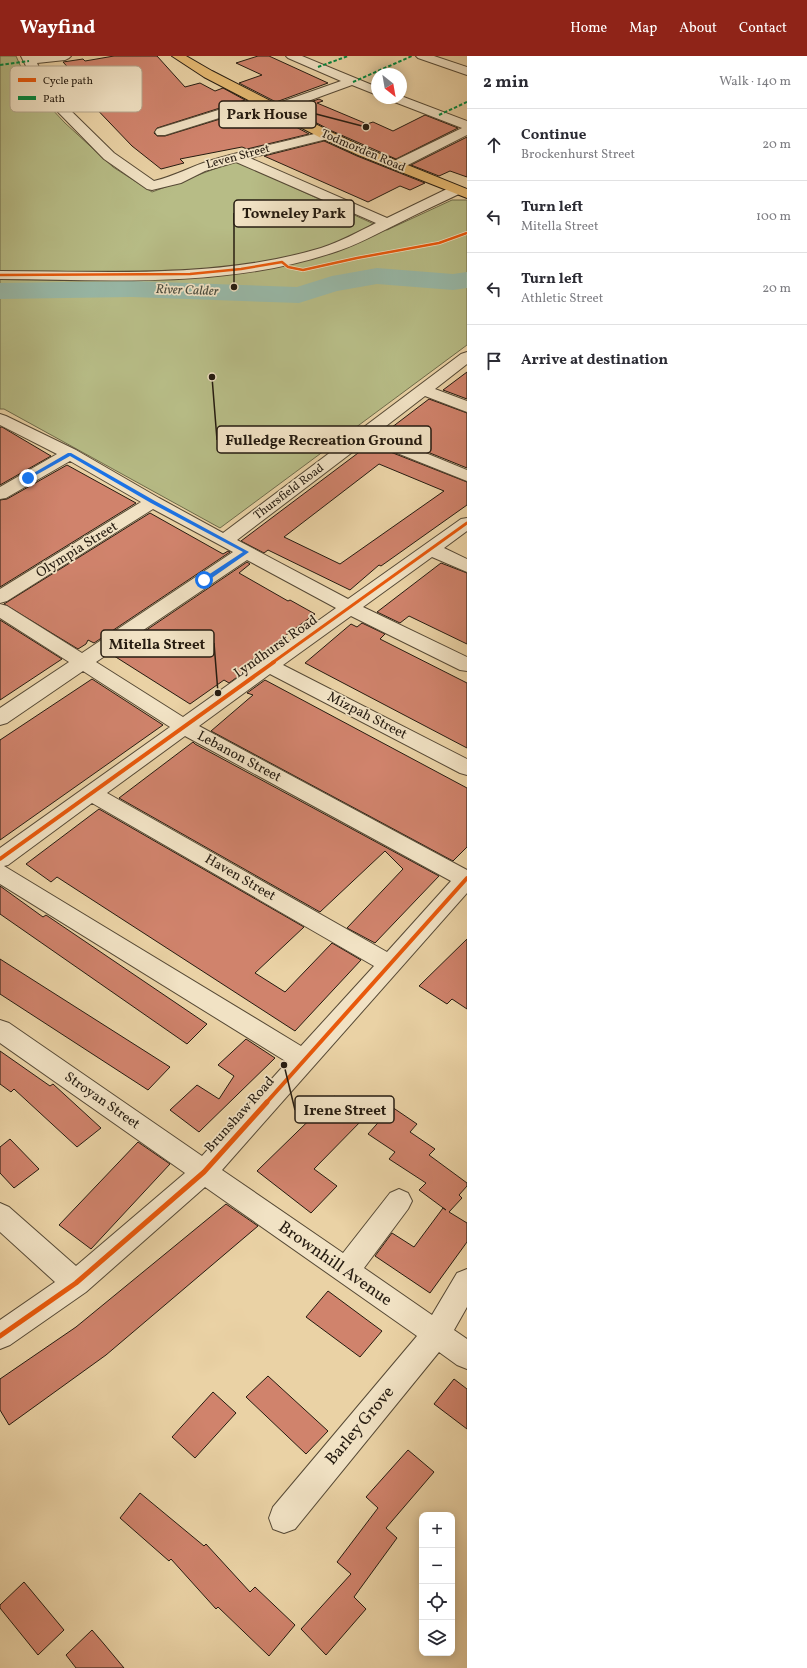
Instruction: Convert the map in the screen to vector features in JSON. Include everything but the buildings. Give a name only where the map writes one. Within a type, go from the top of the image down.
[{"type":"highway","name":"Todmorden Road","points":[[178,56],[193,66],[260,102],[326,135],[363,152],[462,192]]},
{"type":"street","points":[[28,58],[65,56]]},
{"type":"street","points":[[292,56],[371,89]]},
{"type":"street","points":[[432,57],[467,71]]},
{"type":"street","points":[[274,109],[352,81]]},
{"type":"street","points":[[161,132],[260,102]]},
{"type":"street","points":[[407,102],[467,125]]},
{"type":"street","name":"Leven Street","points":[[65,112],[109,156],[152,186],[176,180],[200,168],[236,157],[326,135]]},
{"type":"street","points":[[397,166],[467,130]]},
{"type":"street","points":[[236,157],[387,223]]},
{"type":"street","points":[[0,275],[183,274],[241,269],[282,262],[326,250],[367,234],[387,223],[462,192]]},
{"type":"street","name":"Thursfield Road","points":[[225,540],[467,357]]},
{"type":"street","points":[[424,390],[467,407]]},
{"type":"street","points":[[0,419],[70,454],[153,502],[350,608],[467,665]]},
{"type":"street","points":[[365,434],[467,476]]},
{"type":"street","points":[[0,494],[70,454]]},
{"type":"street","name":"Olympia Street","points":[[0,597],[153,502]]},
{"type":"street","name":"Lyndhurst Road","points":[[0,859],[268,665],[350,608],[467,522]]},
{"type":"street","points":[[430,549],[467,566]]},
{"type":"street","points":[[0,718],[246,552]]},
{"type":"street","name":"Lebanon Street","points":[[0,610],[183,726],[466,879]]},
{"type":"street","name":"Mizpah Street","points":[[268,665],[467,768]]},
{"type":"street","name":"Haven Street","points":[[92,793],[389,964]]},
{"type":"street","points":[[0,873],[304,1060]]},
{"type":"street","name":"Brunshaw Road","points":[[0,1336],[76,1283],[204,1172],[466,879]]},
{"type":"street","name":"Stroyan Street","points":[[0,1030],[204,1172]]},
{"type":"street","name":"Brownhill Avenue","points":[[204,1172],[467,1355]]},
{"type":"street","points":[[346,1271],[399,1201]]},
{"type":"street","points":[[0,1215],[76,1283]]},
{"type":"street","name":"Barley Grove","points":[[284,1518],[436,1334],[467,1282]]},
{"type":"green space","points":[[0,56],[16,56],[21,66],[10,66],[10,112],[55,112],[113,167],[152,192],[236,161],[387,230],[452,200],[467,200],[467,345],[220,528],[4,409],[0,409]]},
{"type":"waterway","name":"River Calder","points":[[0,291],[132,289],[299,295],[332,284],[377,276],[453,282],[467,280]]},
{"type":"marked path","points":[[318,67],[348,56]]},
{"type":"marked path","points":[[353,82],[412,56]]},
{"type":"marked path","points":[[0,65],[29,61]]},
{"type":"marked path","points":[[439,115],[467,102]]},
{"type":"cycle path","points":[[0,275],[190,274],[241,269],[282,262],[288,267],[303,270],[357,258],[439,243],[467,233]]},
{"type":"cycle path","points":[[0,859],[467,523]]},
{"type":"cycle path","points":[[0,1336],[76,1283],[204,1172],[467,878]]},
{"type":"place","name":"Park House","points":[[366,127]]},
{"type":"place","name":"Towneley Park","points":[[234,287]]},
{"type":"place","name":"Fulledge Recreation Ground","points":[[212,377]]},
{"type":"place","name":"Mitella Street","points":[[218,693]]},
{"type":"place","name":"Irene Street","points":[[284,1065]]},
{"type":"route","points":[[28,478],[70,454],[153,502],[246,552],[204,580]]}]
